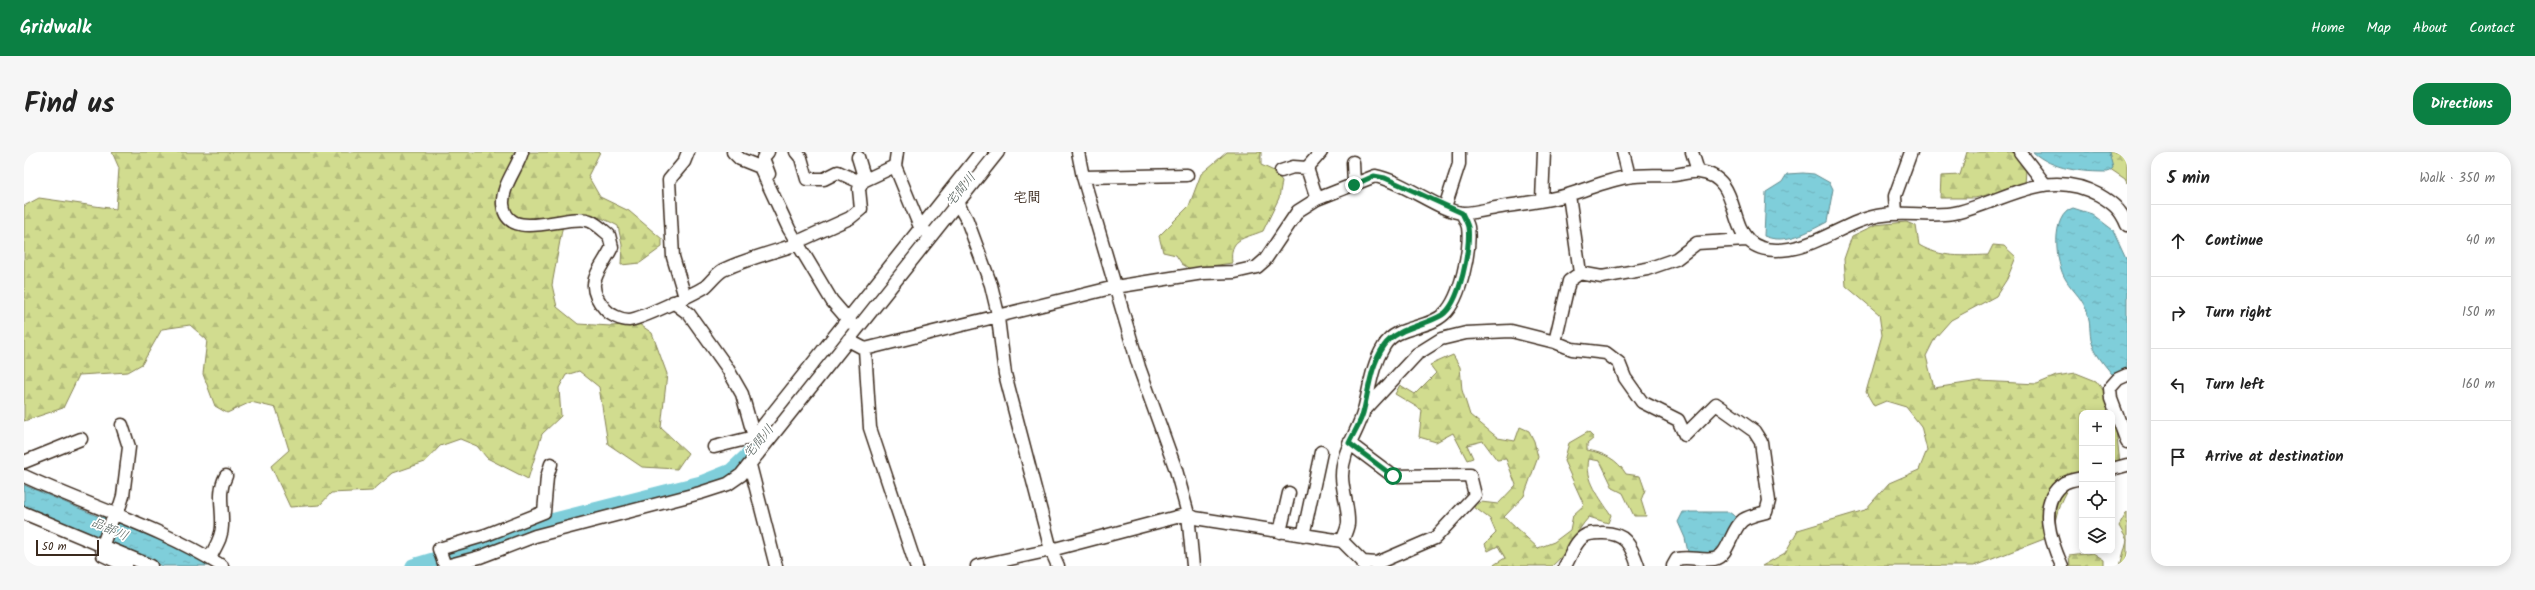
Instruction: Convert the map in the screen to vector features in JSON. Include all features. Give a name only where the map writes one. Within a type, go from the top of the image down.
[{"type":"street","points":[[522,152],[505,189],[503,204],[509,216],[519,224],[530,227],[575,219],[590,221],[609,236],[612,247],[596,272],[593,287],[598,301],[606,312],[619,318],[630,320],[685,297],[706,286],[721,271],[797,243],[850,218],[861,209],[860,189],[864,181],[895,166]]},
{"type":"street","points":[[685,297],[673,257],[669,180],[684,162],[688,152]]},
{"type":"street","points":[[733,152],[740,160],[760,167],[769,190],[797,243],[832,301],[851,323]]},
{"type":"street","points":[[768,152],[763,158],[772,183],[769,190]]},
{"type":"street","points":[[796,152],[801,158],[807,179],[824,179],[838,172],[864,181]]},
{"type":"street","points":[[897,152],[895,166],[925,231]]},
{"type":"street","points":[[544,513],[486,535],[439,549],[445,566],[551,532],[700,493],[728,484],[741,475],[750,465],[759,442],[851,323],[925,231],[980,152]]},
{"type":"street","points":[[925,231],[958,204],[998,152]]},
{"type":"street","points":[[1078,152],[1083,177],[1139,367],[1176,470],[1188,514],[1193,566]]},
{"type":"street","points":[[1307,168],[1321,152]]},
{"type":"street","points":[[1444,207],[1459,164],[1459,152]]},
{"type":"street","points":[[1542,200],[1544,152]]},
{"type":"street","points":[[1623,152],[1629,176]]},
{"type":"street","points":[[1692,152],[1698,171]]},
{"type":"street","points":[[1896,214],[1895,196],[1911,152]]},
{"type":"street","points":[[2020,152],[2044,183]]},
{"type":"street","points":[[858,157],[864,181]]},
{"type":"street","points":[[1353,162],[1354,185]]},
{"type":"street","points":[[1281,171],[1293,167],[1307,168]]},
{"type":"street","points":[[1307,168],[1317,199]]},
{"type":"street","points":[[848,340],[865,349],[1115,287],[1203,273],[1235,272],[1257,267],[1265,260],[1298,211],[1317,199],[1374,176],[1385,178],[1444,207],[1462,213],[1569,195],[1603,182],[1629,176],[1675,175],[1698,171],[1718,178],[1730,196],[1736,219],[1746,240]]},
{"type":"street","points":[[1083,177],[1187,175]]},
{"type":"street","points":[[1555,342],[1569,281],[1580,273],[1602,277],[1647,269],[1676,259],[1697,243],[1746,240],[1760,248],[1790,249],[1846,225],[1883,214],[1957,213],[2044,183],[2073,185],[2092,192],[2122,211],[2127,225]]},
{"type":"street","points":[[1569,195],[1580,273]]},
{"type":"street","points":[[958,204],[967,220],[980,253],[998,316],[1005,374],[1051,550],[1058,566]]},
{"type":"street","points":[[1342,541],[1348,524],[1342,476],[1343,457],[1364,411],[1370,377],[1384,345],[1396,334],[1431,321],[1444,314],[1454,299],[1465,267],[1468,227],[1462,213]]},
{"type":"street","points":[[672,302],[689,314],[726,366],[742,394],[759,442]]},
{"type":"street","points":[[714,447],[759,442],[848,340],[851,323]]},
{"type":"street","points":[[1364,411],[1417,354],[1441,339],[1466,333],[1511,331],[1555,342],[1572,349],[1606,353],[1619,362],[1625,378],[1642,402],[1678,420],[1685,435],[1716,404],[1754,432],[1761,442],[1769,501],[1766,512],[1744,520],[1736,527],[1722,554],[1715,559],[1687,557],[1677,559],[1673,566]]},
{"type":"street","points":[[865,349],[870,428],[916,566]]},
{"type":"street","points":[[2127,375],[2118,378],[2110,388],[2111,399],[2127,442]]},
{"type":"street","points":[[122,425],[129,447],[123,496],[103,544],[103,555],[126,566]]},
{"type":"street","points":[[24,462],[81,439]]},
{"type":"street","points":[[977,566],[1051,550],[1188,514],[1195,518],[1342,541],[1363,564],[1377,563],[1435,538],[1475,495],[1470,475],[1393,476],[1349,443]]},
{"type":"street","points":[[1303,536],[1321,452]]},
{"type":"street","points":[[551,464],[547,476],[544,513],[551,532]]},
{"type":"street","points":[[750,465],[776,566]]},
{"type":"street","points":[[2115,468],[2127,465]]},
{"type":"street","points":[[24,476],[65,495],[193,547],[222,566]]},
{"type":"street","points":[[210,558],[220,539],[222,526],[221,486],[226,476]]},
{"type":"street","points":[[2062,566],[2047,528],[2048,510],[2055,494],[2064,483],[2079,479]]},
{"type":"street","points":[[1280,532],[1289,492]]},
{"type":"street","points":[[24,513],[103,544],[151,566]]},
{"type":"street","points":[[1565,566],[1582,537],[1592,533],[1608,532],[1619,534],[1627,543],[1638,566]]},
{"type":"green space","points":[[112,152],[600,152],[588,176],[600,197],[629,211],[662,239],[662,247],[640,263],[621,265],[622,245],[618,226],[592,215],[565,213],[552,285],[557,307],[578,324],[611,326],[639,324],[652,333],[667,374],[661,428],[688,453],[677,469],[642,467],[608,444],[599,387],[579,371],[566,375],[559,388],[561,416],[542,434],[528,479],[487,458],[477,446],[460,439],[440,446],[425,462],[393,473],[372,491],[331,493],[320,505],[290,507],[271,466],[289,450],[276,408],[251,402],[227,413],[215,406],[203,374],[207,340],[190,325],[162,329],[142,364],[128,372],[79,375],[63,408],[24,421],[24,206],[39,198],[116,209],[119,168]]},
{"type":"green space","points":[[1227,152],[1261,152],[1261,165],[1274,171],[1282,181],[1279,198],[1263,231],[1244,238],[1235,244],[1232,255],[1232,263],[1190,269],[1182,264],[1176,255],[1163,252],[1159,236],[1189,206],[1201,174]]},
{"type":"green space","points":[[1967,152],[2014,152],[2026,170],[2025,185],[1975,198],[1940,198],[1941,176],[1960,175]]},
{"type":"green space","points":[[2094,152],[2127,152],[2127,183],[2125,179],[2094,158]]},
{"type":"green space","points":[[1906,222],[1916,226],[1919,245],[1944,254],[1970,256],[1988,255],[1993,245],[2004,246],[2016,257],[2007,279],[1996,296],[1951,320],[1935,338],[1926,356],[1934,388],[1979,381],[2037,384],[2056,376],[2076,373],[2096,381],[2107,395],[2113,410],[2079,410],[2079,477],[2069,487],[2061,502],[2052,536],[1974,566],[1762,566],[1785,553],[1798,530],[1865,510],[1889,483],[1919,470],[1927,450],[1921,426],[1906,407],[1886,401],[1874,406],[1866,392],[1882,335],[1879,314],[1846,286],[1844,259],[1852,236],[1875,225]]},
{"type":"green space","points":[[1453,355],[1460,367],[1462,390],[1470,415],[1498,438],[1515,441],[1520,427],[1529,431],[1534,441],[1538,457],[1524,496],[1504,517],[1538,548],[1554,542],[1570,530],[1573,515],[1584,505],[1564,461],[1569,443],[1588,432],[1594,438],[1587,444],[1587,450],[1610,458],[1618,464],[1626,474],[1640,476],[1645,490],[1641,500],[1646,516],[1634,516],[1623,493],[1613,488],[1600,461],[1589,459],[1588,466],[1591,481],[1598,496],[1611,515],[1608,523],[1589,517],[1563,555],[1552,566],[1492,566],[1505,558],[1498,546],[1488,551],[1485,544],[1496,533],[1490,519],[1474,507],[1481,502],[1498,504],[1516,485],[1506,459],[1497,460],[1483,441],[1467,445],[1473,458],[1467,460],[1453,433],[1436,442],[1419,437],[1422,410],[1395,394],[1400,385],[1415,394],[1436,373],[1430,365]]},
{"type":"green space","points":[[2115,422],[2120,463],[2115,464]]},
{"type":"green space","points":[[2127,512],[2127,540],[2119,526]]},
{"type":"green space","points":[[2127,540],[2127,566],[2120,566]]},
{"type":"green space","points":[[2095,554],[2104,560],[2104,566],[2070,566],[2069,556]]},
{"type":"water","points":[[2033,152],[2109,152],[2113,168],[2108,172],[2068,169],[2050,163]]},
{"type":"water","points":[[1787,174],[1814,174],[1830,183],[1833,189],[1827,222],[1804,233],[1788,238],[1780,239],[1764,236],[1766,192],[1782,182]]},
{"type":"water","points":[[2073,208],[2092,214],[2113,230],[2127,260],[2127,372],[2112,374],[2095,350],[2091,340],[2089,320],[2085,307],[2068,284],[2059,263],[2057,252],[2058,229],[2066,212]]},
{"type":"water","name":"品部川","points":[[24,485],[102,518],[104,515],[147,532],[214,566],[162,566],[24,507]]},
{"type":"water","points":[[1683,512],[1729,512],[1737,518],[1717,552],[1712,555],[1688,552],[1685,538],[1678,522]]},
{"type":"waterway","name":"宅間川","points":[[908,253],[965,186]]},
{"type":"waterway","name":"宅間川","points":[[413,566],[463,551],[539,524],[701,483],[731,471],[749,454],[795,394]]},
{"type":"district","name":"宅間","points":[[1027,197]]},
{"type":"route","points":[[1354,185],[1374,176],[1385,178],[1405,186],[1444,207],[1462,213],[1468,227],[1465,267],[1454,299],[1444,314],[1431,321],[1396,334],[1384,345],[1370,377],[1364,411],[1349,443],[1383,470],[1393,476]]}]
